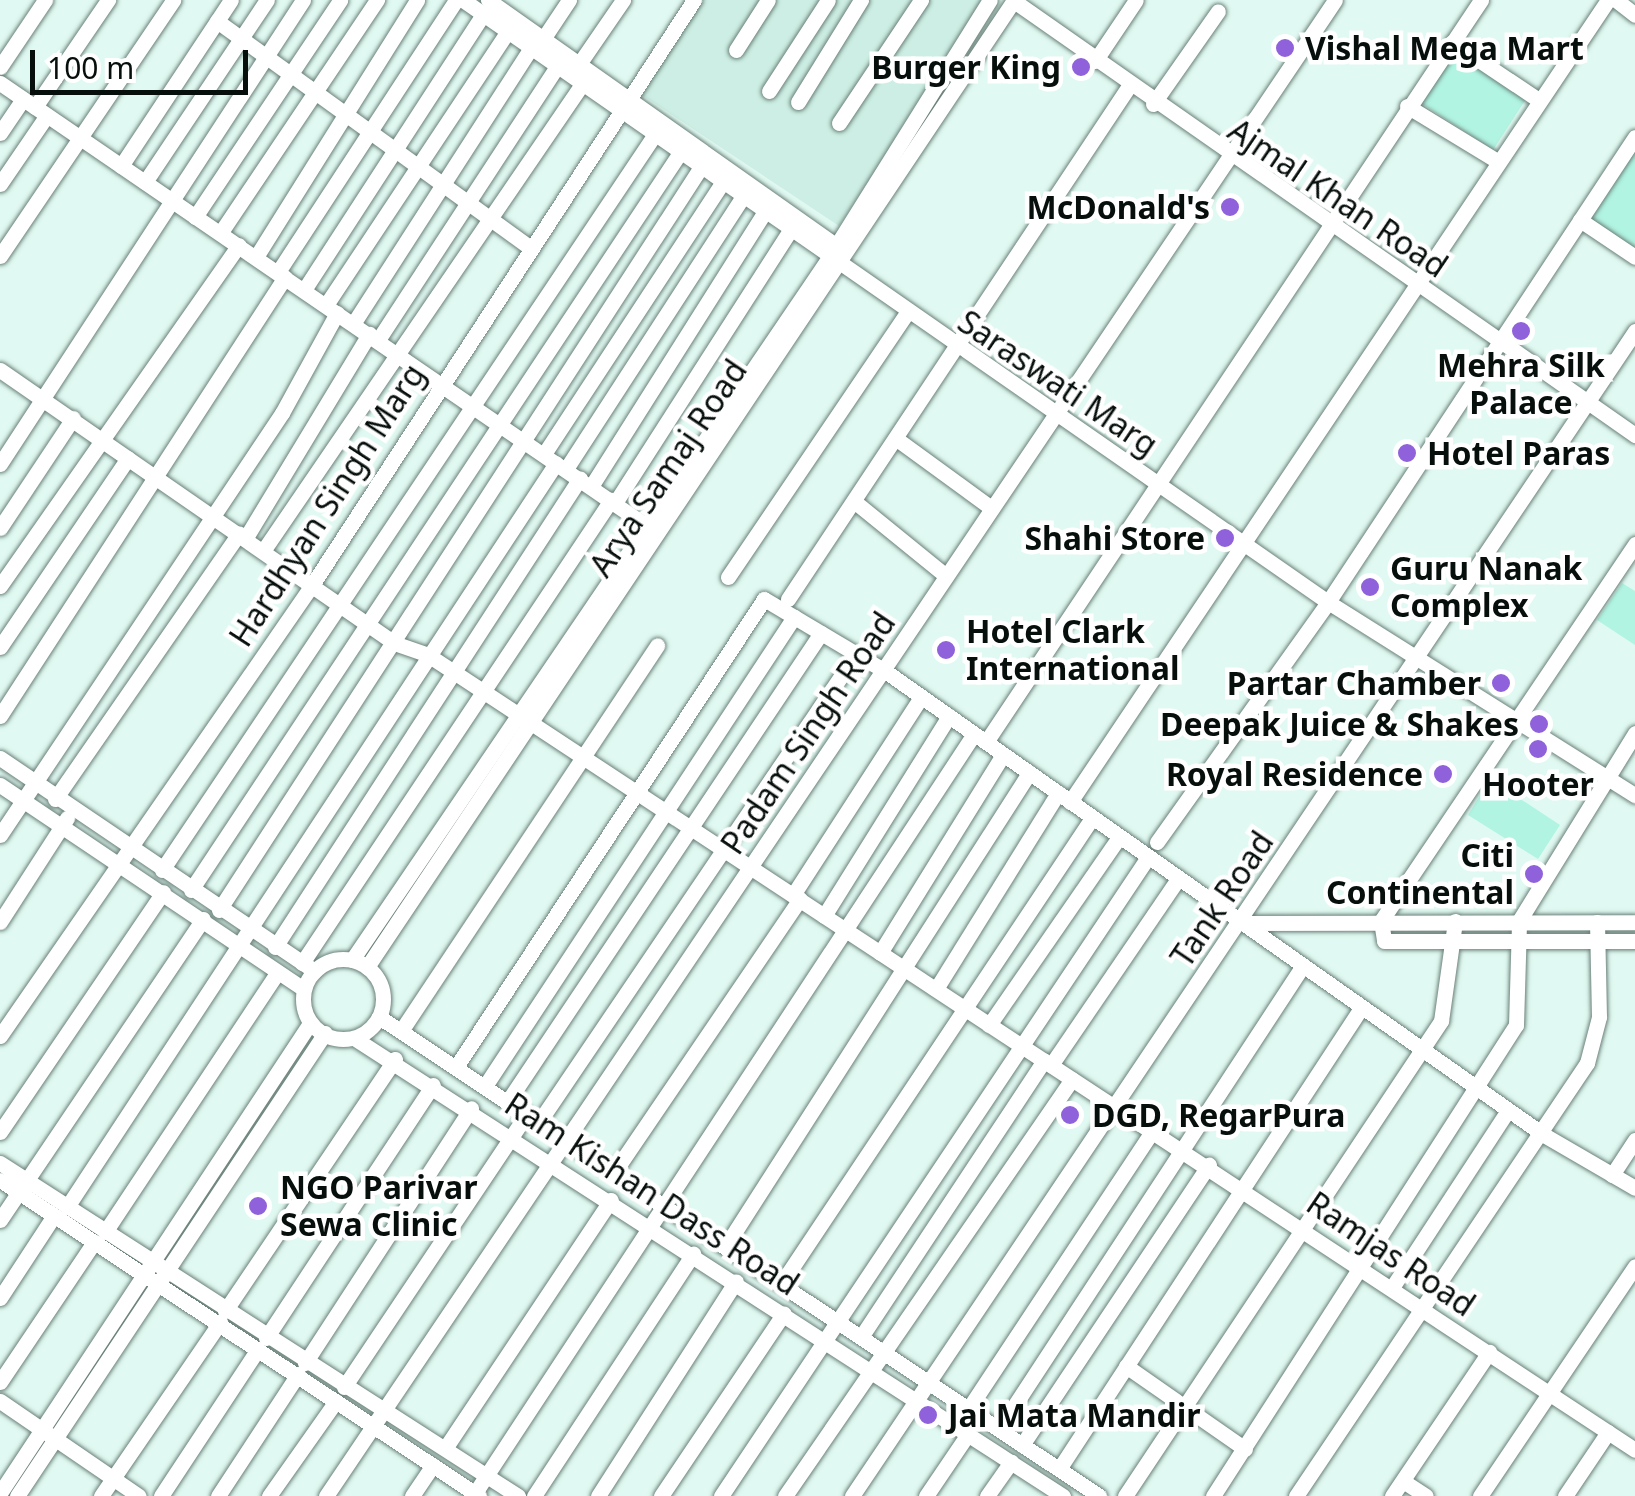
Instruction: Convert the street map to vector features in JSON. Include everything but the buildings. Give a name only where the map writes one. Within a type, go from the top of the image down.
[{"type":"street","points":[[0,67],[45,0]]},
{"type":"street","points":[[0,184],[35,107],[108,0]]},
{"type":"street","points":[[0,256],[173,0]]},
{"type":"street","points":[[121,166],[231,0]]},
{"type":"street","points":[[144,182],[267,0]]},
{"type":"street","points":[[0,464],[302,0]]},
{"type":"street","points":[[195,217],[340,0]]},
{"type":"street","points":[[221,232],[377,0]]},
{"type":"street","points":[[256,257],[341,114],[417,0]]},
{"type":"street","points":[[0,716],[155,477],[370,132],[459,0]]},
{"type":"street","name":"Saraswati Marg","points":[[459,0],[486,7],[537,44],[580,64],[679,154],[790,230],[837,256],[906,314],[1415,660],[1516,726],[1635,795]]},
{"type":"street","points":[[0,835],[210,516],[520,0]]},
{"type":"street","points":[[353,324],[441,185],[569,0]]},
{"type":"street","points":[[580,64],[624,0]]},
{"type":"street","name":"Hardhyan Singh Marg","points":[[0,1036],[126,847],[312,585],[529,247],[694,0]]},
{"type":"street","points":[[736,50],[768,0]]},
{"type":"street","points":[[769,90],[828,0]]},
{"type":"street","points":[[798,102],[861,0]]},
{"type":"street","points":[[839,123],[921,0]]},
{"type":"street","points":[[837,256],[990,0]]},
{"type":"street","name":"Arya Samaj Road","points":[[359,963],[1014,0]]},
{"type":"street","name":"Ajmal Khan Road","points":[[1014,0],[1153,104],[1635,435]]},
{"type":"street","points":[[1095,62],[1136,0]]},
{"type":"street","name":"Padam Singh Road","points":[[326,1496],[885,672],[1052,412],[1335,0]]},
{"type":"street","points":[[0,1164],[23,1187],[340,1394],[374,1426],[476,1495],[980,738],[1158,484],[1325,222],[1481,0]]},
{"type":"street","points":[[936,989],[1242,543],[1412,281],[1537,99],[1612,0],[1635,15]]},
{"type":"street","points":[[304,290],[486,7]]},
{"type":"street","points":[[1153,104],[1218,11]]},
{"type":"street","points":[[217,21],[529,247]]},
{"type":"street","points":[[1452,42],[1537,99]]},
{"type":"street","name":"Saraswati Marg","points":[[537,44],[557,66],[582,84],[623,105],[821,231],[837,256]]},
{"type":"street","points":[[54,799],[242,536],[557,66]]},
{"type":"street","points":[[0,83],[652,529]]},
{"type":"street","points":[[264,551],[582,84]]},
{"type":"street","points":[[788,599],[960,350],[1129,86]]},
{"type":"street","points":[[1407,106],[1497,161]]},
{"type":"street","points":[[0,133],[35,107]]},
{"type":"street","points":[[162,870],[476,407],[655,134]]},
{"type":"street","points":[[1157,842],[1328,602],[1494,338],[1635,137]]},
{"type":"street","points":[[191,890],[679,154]]},
{"type":"street","points":[[219,910],[700,167]]},
{"type":"street","points":[[276,947],[453,673],[723,182]]},
{"type":"street","points":[[567,470],[744,196]]},
{"type":"street","points":[[0,1298],[428,656],[765,211]]},
{"type":"street","points":[[1580,220],[1635,257]]},
{"type":"street","points":[[17,1496],[57,1440],[310,1023],[304,989],[308,967],[482,693],[790,230]]},
{"type":"street","points":[[0,586],[101,436],[239,244]]},
{"type":"street","points":[[728,577],[906,314]]},
{"type":"street","name":"Tank Road","points":[[852,1496],[1635,332]]},
{"type":"street","name":"Ramjas Road","points":[[0,370],[101,436],[394,643],[428,656],[522,722],[750,866],[1114,1107],[1184,1147],[1635,1450]]},
{"type":"street","points":[[0,528],[73,418]]},
{"type":"street","points":[[898,440],[990,508]]},
{"type":"street","points":[[0,647],[128,458]]},
{"type":"street","points":[[855,502],[946,576]]},
{"type":"street","points":[[1635,544],[1516,726],[1381,921],[1384,941],[1635,942]]},
{"type":"street","points":[[456,1068],[764,600],[921,696],[1544,1135],[1635,1188]]},
{"type":"street","points":[[485,1086],[794,617]]},
{"type":"street","points":[[508,1101],[821,633]]},
{"type":"street","points":[[401,1031],[657,645]]},
{"type":"street","points":[[269,1496],[511,1136],[532,1118],[856,654]]},
{"type":"street","points":[[615,1171],[796,897],[921,696]]},
{"type":"street","points":[[824,916],[949,716]]},
{"type":"street","points":[[1214,1496],[1480,1090],[1516,1026],[1520,921],[1635,733]]},
{"type":"street","points":[[880,953],[1004,755]]},
{"type":"street","points":[[0,758],[62,826],[304,989]]},
{"type":"street","points":[[726,1244],[907,971],[1029,773]]},
{"type":"street","points":[[0,784],[54,799],[308,967],[359,963],[382,990],[379,1017],[354,1038],[325,1033],[310,1023]]},
{"type":"street","points":[[0,922],[71,810]]},
{"type":"street","points":[[783,1280],[960,1005],[1092,818]]},
{"type":"street","points":[[989,1025],[1119,837]]},
{"type":"street","points":[[721,1496],[1019,1044],[1148,857]]},
{"type":"street","points":[[863,1334],[1178,879]]},
{"type":"street","points":[[0,1132],[163,892]]},
{"type":"street","points":[[0,1220],[204,920]]},
{"type":"street","points":[[1126,1496],[1301,1227],[1423,1051],[1448,998],[1456,921]]},
{"type":"street","points":[[1296,1496],[1544,1135],[1595,1042],[1597,922]]},
{"type":"street","points":[[1241,923],[1635,922]]},
{"type":"street","points":[[999,1429],[1302,968]]},
{"type":"street","points":[[0,1382],[278,972]]},
{"type":"street","points":[[1059,1469],[1361,1008]]},
{"type":"street","name":"Ram Kishan Dass Road","points":[[379,1017],[839,1317],[1099,1496]]},
{"type":"street","points":[[0,1493],[325,1033]]},
{"type":"street","name":"Ram Kishan Dass Road","points":[[354,1038],[471,1108],[736,1281],[1011,1462],[1045,1491],[1062,1496]]},
{"type":"street","points":[[100,1496],[395,1060]]},
{"type":"street","points":[[785,1496],[1072,1079]]},
{"type":"street","points":[[161,1496],[433,1085]]},
{"type":"street","points":[[218,1496],[471,1108]]},
{"type":"street","points":[[1393,1286],[1508,1110]]},
{"type":"street","points":[[968,1408],[1154,1128]]},
{"type":"street","points":[[1612,1175],[1635,1140]]},
{"type":"street","points":[[1022,1445],[1209,1165]]},
{"type":"street","points":[[0,1180],[23,1187]]},
{"type":"street","points":[[446,1447],[611,1200]]},
{"type":"street","points":[[534,1496],[693,1254]]},
{"type":"street","points":[[1480,1496],[1635,1266]]},
{"type":"street","points":[[598,1496],[736,1281]]},
{"type":"street","points":[[661,1496],[784,1314]]},
{"type":"street","points":[[1392,1496],[1489,1352]]},
{"type":"street","points":[[1126,1366],[1244,1449]]},
{"type":"street","points":[[340,1394],[383,1409],[518,1496]]},
{"type":"street","points":[[0,1401],[140,1496]]},
{"type":"street","points":[[1565,1496],[1608,1432]]},
{"type":"street","points":[[926,1496],[968,1434]]},
{"type":"street","points":[[987,1496],[1011,1462]]},
{"type":"street","points":[[412,1496],[433,1465]]},
{"type":"street","points":[[1402,1480],[1426,1496]]},
{"type":"shaded area","points":[[689,0],[988,0],[839,226],[633,89]]},
{"type":"green space","points":[[1454,52],[1526,99],[1493,150],[1421,103]]},
{"type":"green space","points":[[1635,149],[1635,250],[1588,218]]},
{"type":"green space","points":[[1622,583],[1635,591],[1635,645],[1597,620]]},
{"type":"green space","points":[[1490,779],[1560,825],[1538,859],[1468,815]]},
{"type":"place","name":"Vishal Mega Mart","points":[[1285,48]]},
{"type":"place","name":"Burger King","points":[[1081,67]]},
{"type":"place","name":"McDonald's","points":[[1230,207]]},
{"type":"place","name":"Mehra Silk Palace","points":[[1521,331]]},
{"type":"place","name":"Hotel Paras","points":[[1407,453]]},
{"type":"place","name":"Shahi Store","points":[[1225,538]]},
{"type":"place","name":"Guru Nanak Complex","points":[[1370,587]]},
{"type":"place","name":"Hotel Clark International","points":[[946,650]]},
{"type":"place","name":"Partar Chamber","points":[[1501,683]]},
{"type":"place","name":"Deepak Juice & Shakes","points":[[1539,724]]},
{"type":"place","name":"Hooter","points":[[1538,749]]},
{"type":"place","name":"Royal Residence","points":[[1443,774]]},
{"type":"place","name":"Citi Continental","points":[[1534,874]]},
{"type":"place","name":"DGD, RegarPura","points":[[1070,1115]]},
{"type":"place","name":"NGO Parivar Sewa Clinic","points":[[258,1206]]},
{"type":"place","name":"Jai Mata Mandir","points":[[928,1415]]}]
